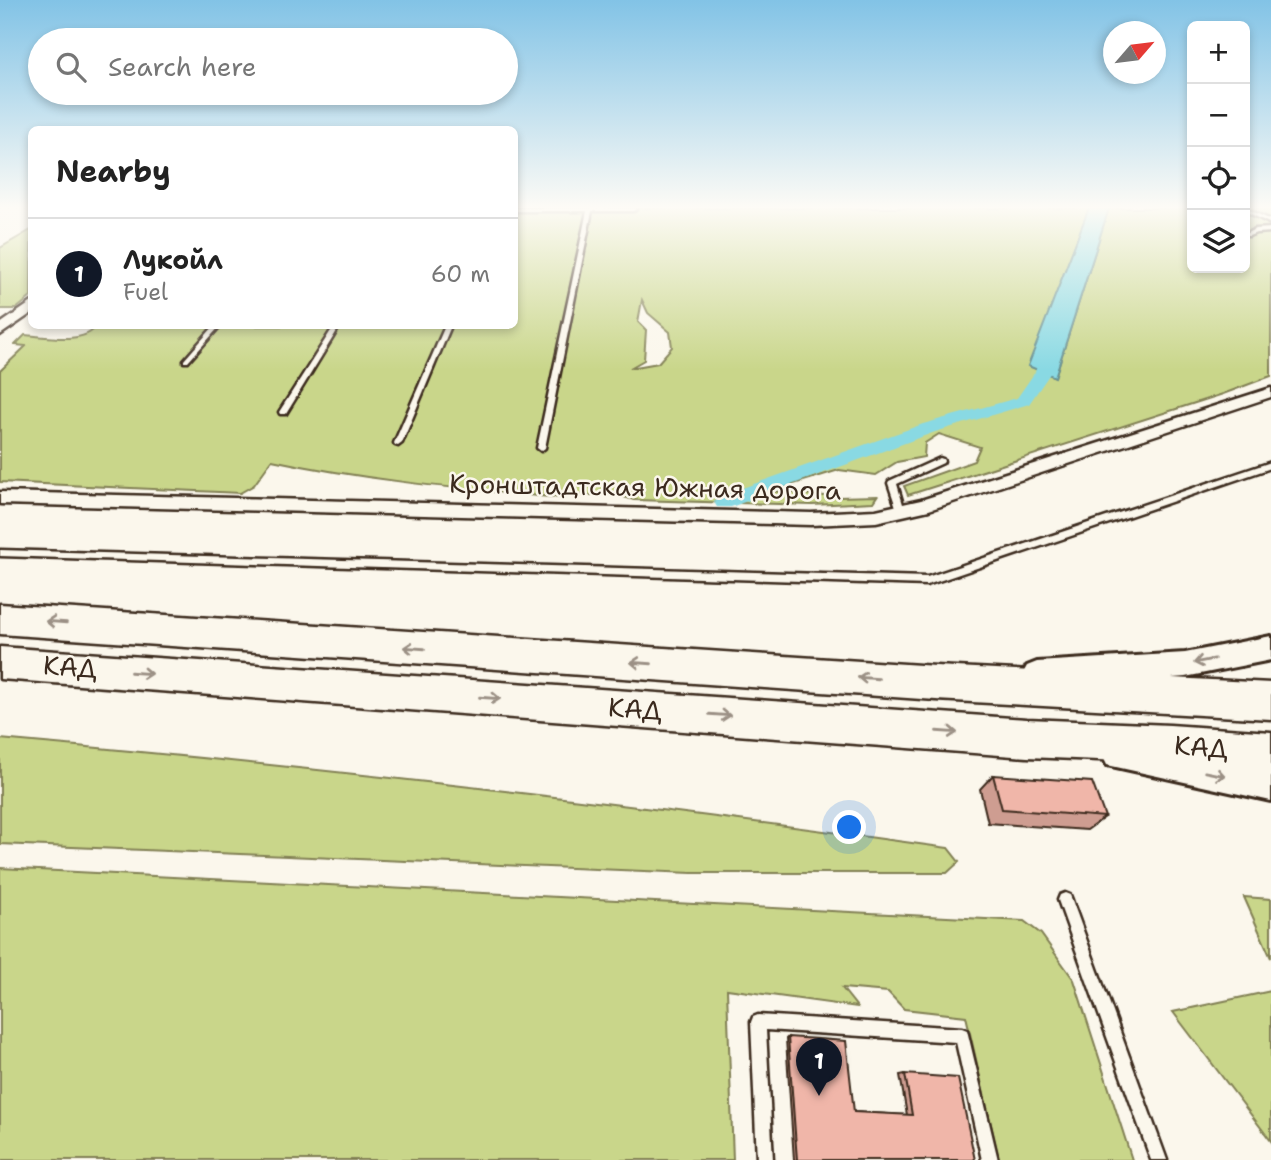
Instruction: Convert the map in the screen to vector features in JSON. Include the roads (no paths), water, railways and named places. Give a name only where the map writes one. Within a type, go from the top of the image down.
[{"type":"highway","name":"КАД","points":[[0,619],[936,683],[1271,701]]},
{"type":"highway","name":"КАД","points":[[0,663],[1027,738],[1271,752]]},
{"type":"main road","points":[[1027,738],[1271,785]]},
{"type":"street","points":[[0,331],[28,309]]},
{"type":"street","name":"Кронштадтская Южная дорога","points":[[0,498],[811,519],[876,516],[901,511],[1271,392]]},
{"type":"street","points":[[936,683],[1185,665],[1271,648]]},
{"type":"lane","points":[[541,448],[579,262]]},
{"type":"lane","points":[[186,361],[214,329]]},
{"type":"lane","points":[[283,412],[335,329]]},
{"type":"lane","points":[[398,443],[447,329]]},
{"type":"lane","points":[[901,511],[892,483],[940,461]]},
{"type":"lane","points":[[0,554],[927,581],[1271,465]]},
{"type":"lane","points":[[1065,900],[1159,1160]]},
{"type":"lane","points":[[765,1160],[758,1022],[962,1035],[990,1160]]},
{"type":"water","points":[[1068,262],[1092,262],[1055,377],[1028,366]]},
{"type":"waterway","points":[[724,502],[929,428],[1023,401],[1043,372],[1052,346]]},
{"type":"place","name":"Лукойл","points":[[819,1096]]}]
